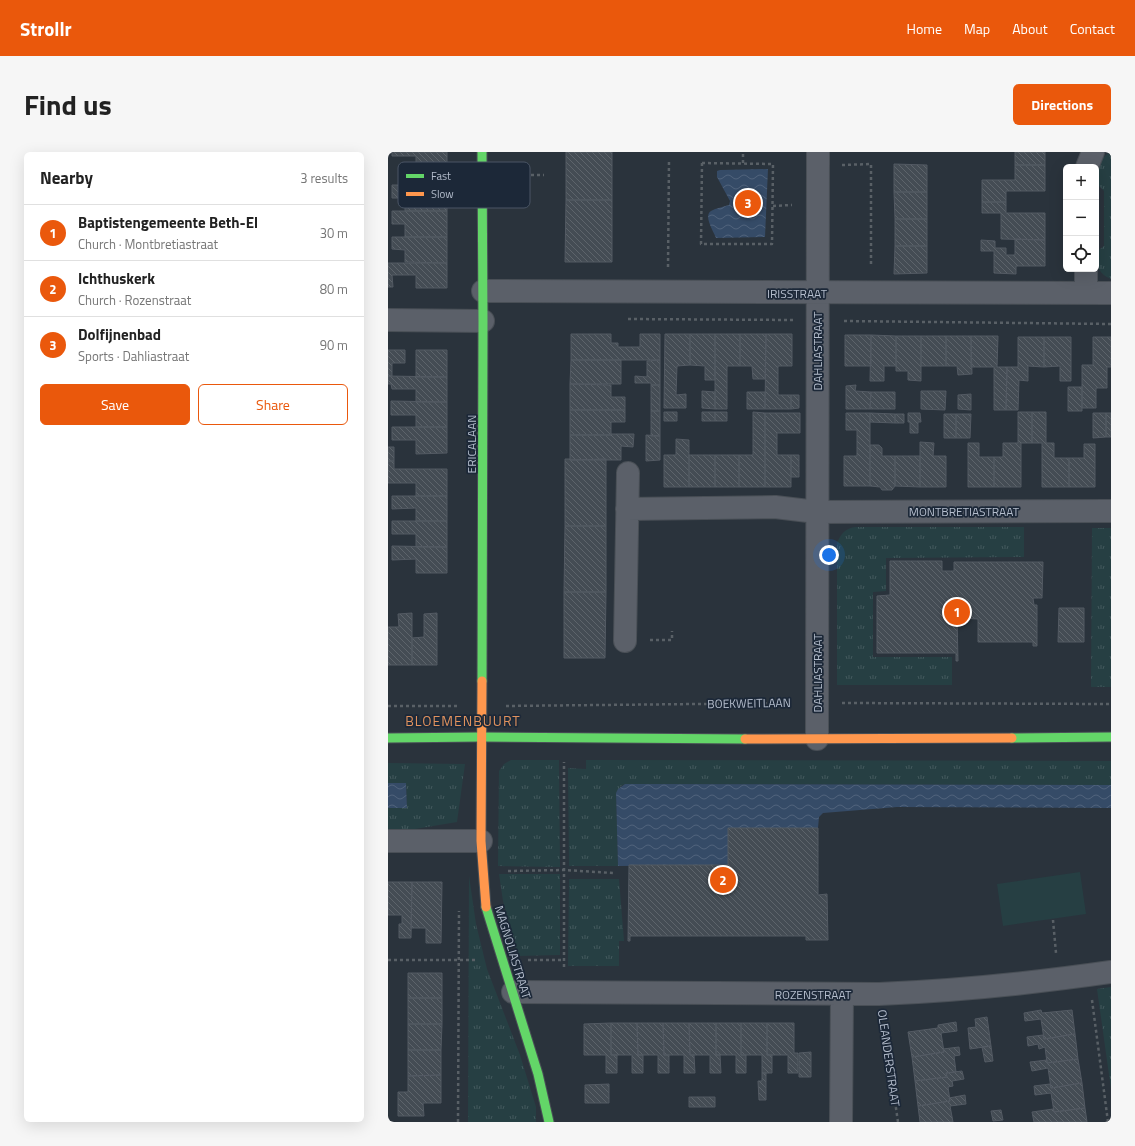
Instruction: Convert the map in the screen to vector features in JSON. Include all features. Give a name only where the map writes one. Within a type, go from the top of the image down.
[{"type":"street","points":[[1088,164],[1093,152]]},
{"type":"street","name":"DAHLIASTRAAT","points":[[817,739],[818,159]]},
{"type":"street","name":"ERICALAAN","points":[[481,737],[482,208]]},
{"type":"street","points":[[1086,272],[1086,293]]},
{"type":"street","name":"IRISSTRAAT","points":[[483,291],[1111,293]]},
{"type":"street","points":[[388,320],[483,321]]},
{"type":"street","points":[[626,641],[628,473]]},
{"type":"street","points":[[627,509],[775,507],[817,512]]},
{"type":"street","name":"MONTBRETIASTRAAT","points":[[817,512],[1111,511]]},
{"type":"street","points":[[388,738],[481,737],[817,739],[1111,737]]},
{"type":"street","name":"MAGNOLIASTRAAT","points":[[481,737],[481,841],[486,910],[538,1074],[549,1122]]},
{"type":"street","points":[[388,841],[481,841]]},
{"type":"street","name":"ROZENSTRAAT","points":[[513,992],[880,994],[940,991],[1059,980],[1111,972]]},
{"type":"street","points":[[841,1122],[842,994]]},
{"type":"path","points":[[743,152],[743,164]]},
{"type":"path","points":[[818,159],[871,164],[871,293]]},
{"type":"path","points":[[668,292],[669,160]]},
{"type":"path","points":[[702,163],[743,164],[773,164],[772,244],[701,244],[702,163]]},
{"type":"path","points":[[530,175],[544,175]]},
{"type":"path","name":"BOEKWEITLAAN","points":[[388,706],[818,703],[1111,704]]},
{"type":"path","points":[[564,757],[564,992]]},
{"type":"path","points":[[483,871],[564,870],[613,873]]},
{"type":"path","points":[[458,1122],[459,904]]},
{"type":"path","points":[[1053,920],[1059,980]]},
{"type":"path","points":[[1088,975],[1108,1122]]},
{"type":"path","name":"OLEANDERSTRAAT","points":[[880,994],[898,1122]]},
{"type":"green space","points":[[1111,152],[1111,279],[1103,274],[1099,268],[1099,250],[1104,246],[1104,191],[1099,186],[1099,164],[1106,155]]},
{"type":"green space","points":[[856,527],[1024,527],[1024,557],[886,558],[886,591],[873,592],[873,657],[952,657],[952,685],[837,685],[837,543],[844,532]]},
{"type":"green space","points":[[1092,528],[1111,528],[1111,687],[1091,687]]},
{"type":"green space","points":[[511,760],[559,760],[560,867],[498,866],[499,771],[504,764]]},
{"type":"green space","points":[[586,760],[1111,761],[1111,785],[625,784],[621,786],[616,793],[618,866],[569,866],[568,768],[586,769]]},
{"type":"green space","points":[[388,763],[465,764],[457,822],[403,831],[388,831],[388,808],[407,808],[406,783],[388,783]]},
{"type":"green space","points":[[1080,872],[1086,914],[1003,926],[997,884]]},
{"type":"green space","points":[[499,874],[560,874],[560,955],[518,956],[503,901]]},
{"type":"green space","points":[[469,876],[476,924],[487,969],[520,1055],[536,1107],[536,1122],[468,1122]]},
{"type":"green space","points":[[569,879],[619,879],[624,941],[619,941],[619,966],[568,966]]},
{"type":"green space","points":[[1111,987],[1111,1089],[1097,989]]},
{"type":"water","points":[[768,169],[765,237],[716,238],[710,224],[708,216],[709,213],[715,209],[729,205],[730,201],[717,177],[717,171]]},
{"type":"water","points":[[388,783],[406,783],[407,808],[388,808]]},
{"type":"water","points":[[625,784],[1111,785],[1111,808],[897,807],[823,813],[819,817],[818,828],[728,828],[728,865],[618,866],[616,793],[618,789]]},
{"type":"building","points":[[392,152],[447,152],[447,162],[416,162],[416,156],[392,156]]},
{"type":"building","points":[[566,152],[612,152],[612,200],[566,200]]},
{"type":"building","points":[[1015,152],[1045,152],[1045,165],[1015,165]]},
{"type":"building","points":[[894,164],[927,165],[927,192],[894,192]]},
{"type":"building","points":[[1015,165],[1045,165],[1045,191],[1006,191],[1006,202],[982,202],[982,180],[1015,180]]},
{"type":"building","points":[[392,185],[398,185],[398,198],[392,198]]},
{"type":"building","points":[[894,192],[927,192],[927,219],[895,219]]},
{"type":"building","points":[[566,200],[612,200],[612,262],[565,262]]},
{"type":"building","points":[[982,202],[1006,202],[1006,213],[1045,213],[1045,240],[1001,239],[1001,213],[982,213]]},
{"type":"building","points":[[405,208],[447,208],[447,211],[405,211]]},
{"type":"building","points":[[392,211],[447,211],[447,237],[405,237],[405,224],[392,224]]},
{"type":"building","points":[[895,219],[927,219],[927,246],[895,246]]},
{"type":"building","points":[[392,237],[447,237],[447,263],[405,262],[405,250],[392,249]]},
{"type":"building","points":[[1015,239],[1045,240],[1045,266],[1016,266],[1016,274],[994,273],[994,251],[981,251],[981,240],[995,241],[995,248],[1006,248],[1006,255],[1015,255]]},
{"type":"building","points":[[895,246],[927,246],[927,273],[894,274]]},
{"type":"building","points":[[388,263],[447,263],[447,288],[416,288],[416,275],[392,275],[393,287],[388,287]]},
{"type":"building","points":[[571,334],[611,334],[611,343],[618,343],[618,347],[640,347],[640,334],[660,334],[660,360],[571,360]]},
{"type":"building","points":[[665,334],[690,334],[690,365],[677,366],[676,395],[686,394],[686,408],[664,408]]},
{"type":"building","points":[[690,334],[715,334],[715,380],[705,380],[705,366],[690,365]]},
{"type":"building","points":[[715,334],[740,334],[740,366],[727,366],[727,409],[715,409]]},
{"type":"building","points":[[740,334],[766,334],[765,379],[753,379],[752,366],[740,366]]},
{"type":"building","points":[[766,334],[792,334],[792,366],[778,366],[778,395],[791,395],[791,409],[765,409]]},
{"type":"building","points":[[845,335],[871,335],[871,366],[845,366]]},
{"type":"building","points":[[871,335],[896,336],[896,366],[884,366],[884,381],[870,381]]},
{"type":"building","points":[[896,336],[921,336],[921,381],[908,380],[908,371],[896,371]]},
{"type":"building","points":[[921,336],[946,336],[946,366],[921,366]]},
{"type":"building","points":[[946,336],[971,336],[972,374],[958,375],[957,366],[946,366]]},
{"type":"building","points":[[971,336],[998,336],[997,367],[1007,367],[1006,410],[994,410],[994,367],[971,367]]},
{"type":"building","points":[[1018,337],[1044,337],[1044,367],[1028,366],[1028,381],[1019,380],[1018,410],[1006,410],[1007,367],[1018,367]]},
{"type":"building","points":[[1044,337],[1071,337],[1071,381],[1060,381],[1060,366],[1044,367]]},
{"type":"building","points":[[1093,337],[1111,337],[1111,367],[1107,367],[1107,388],[1096,388],[1096,408],[1082,408],[1082,365],[1093,365]]},
{"type":"building","points":[[388,350],[405,350],[405,363],[392,363],[392,376],[388,376]]},
{"type":"building","points":[[416,350],[447,350],[447,377],[416,377]]},
{"type":"building","points":[[571,360],[621,360],[621,384],[570,384]]},
{"type":"building","points":[[660,360],[660,385],[651,385],[651,383],[635,383],[635,376],[647,377],[647,361]]},
{"type":"building","points":[[388,376],[447,377],[447,402],[416,402],[416,389],[392,389],[391,384],[388,384]]},
{"type":"building","points":[[570,384],[611,385],[611,397],[625,397],[625,410],[570,410]]},
{"type":"building","points":[[651,385],[660,385],[660,411],[651,411]]},
{"type":"building","points":[[856,385],[855,391],[871,392],[870,409],[846,409],[846,386]]},
{"type":"building","points":[[1068,387],[1082,387],[1082,411],[1068,411]]},
{"type":"building","points":[[702,391],[715,392],[715,409],[702,408]]},
{"type":"building","points":[[921,391],[946,391],[945,410],[921,409]]},
{"type":"building","points":[[747,392],[765,392],[765,409],[747,409]]},
{"type":"building","points":[[871,392],[895,392],[895,409],[870,409]]},
{"type":"building","points":[[971,394],[971,410],[958,409],[958,395]]},
{"type":"building","points":[[791,395],[799,395],[799,408],[791,409]]},
{"type":"building","points":[[391,401],[447,402],[447,427],[416,427],[416,415],[391,415]]},
{"type":"building","points":[[570,410],[625,410],[625,422],[611,422],[611,435],[570,435]]},
{"type":"building","points":[[651,411],[660,411],[660,436],[651,436]]},
{"type":"building","points":[[664,412],[677,412],[677,421],[664,421]]},
{"type":"building","points":[[702,412],[715,412],[715,421],[702,421]]},
{"type":"building","points":[[715,412],[727,412],[727,421],[715,421]]},
{"type":"building","points":[[753,412],[765,413],[765,487],[739,487],[739,455],[753,455]]},
{"type":"building","points":[[1018,412],[1032,412],[1032,443],[1021,443],[1021,487],[994,487],[994,457],[1003,457],[1003,443],[1018,443]]},
{"type":"building","points":[[1032,412],[1046,412],[1046,443],[1054,443],[1054,458],[1069,458],[1069,487],[1042,487],[1042,443],[1032,443]]},
{"type":"building","points":[[765,413],[800,413],[800,433],[777,433],[777,455],[791,455],[791,487],[765,487]]},
{"type":"building","points":[[846,413],[870,413],[870,486],[844,486],[844,456],[857,456],[857,430],[846,430]]},
{"type":"building","points":[[870,413],[895,414],[895,423],[870,422]]},
{"type":"building","points":[[908,413],[920,413],[921,422],[918,422],[918,433],[910,433]]},
{"type":"building","points":[[1093,413],[1106,413],[1106,437],[1093,438]]},
{"type":"building","points":[[1106,413],[1111,413],[1111,437],[1106,437]]},
{"type":"building","points":[[895,414],[904,414],[904,423],[895,423]]},
{"type":"building","points":[[944,414],[956,414],[956,438],[944,438]]},
{"type":"building","points":[[956,414],[971,414],[970,438],[956,438]]},
{"type":"building","points":[[392,427],[447,427],[447,453],[416,454],[416,440],[392,440]]},
{"type":"building","points":[[634,434],[633,447],[621,446],[621,460],[570,460],[570,435]]},
{"type":"building","points":[[646,435],[660,436],[660,460],[646,461]]},
{"type":"building","points":[[676,439],[689,440],[689,487],[664,487],[664,455],[676,455]]},
{"type":"building","points":[[920,442],[934,443],[933,456],[946,456],[946,487],[920,487]]},
{"type":"building","points":[[968,443],[979,443],[979,457],[994,457],[994,487],[968,487]]},
{"type":"building","points":[[1084,444],[1095,444],[1095,487],[1069,487],[1069,458],[1084,458]]},
{"type":"building","points":[[870,445],[879,445],[882,448],[882,456],[895,456],[895,486],[892,490],[882,490],[880,487],[870,486]]},
{"type":"building","points":[[388,447],[394,447],[394,461],[388,461]]},
{"type":"building","points":[[689,455],[715,455],[715,487],[689,487]]},
{"type":"building","points":[[715,455],[739,455],[739,487],[715,487]]},
{"type":"building","points":[[791,455],[799,455],[799,477],[791,477]]},
{"type":"building","points":[[895,456],[920,456],[920,487],[895,486]]},
{"type":"building","points":[[565,459],[606,459],[606,526],[565,526]]},
{"type":"building","points":[[388,461],[394,461],[394,469],[447,469],[447,496],[416,496],[416,483],[388,483]]},
{"type":"building","points":[[392,496],[447,496],[447,521],[416,521],[416,508],[392,509]]},
{"type":"building","points":[[392,521],[447,521],[447,547],[416,547],[416,534],[392,534]]},
{"type":"building","points":[[565,526],[606,526],[606,592],[564,592]]},
{"type":"building","points":[[392,546],[447,547],[447,573],[416,573],[416,559],[392,560]]},
{"type":"building","points":[[890,561],[942,561],[942,571],[954,571],[954,562],[1043,562],[1042,598],[1033,598],[1034,605],[1037,605],[1037,646],[1033,646],[1033,642],[978,642],[978,619],[957,618],[958,661],[956,661],[956,653],[877,653],[877,596],[890,595]]},
{"type":"building","points":[[564,592],[606,592],[605,658],[564,658]]},
{"type":"building","points":[[1059,608],[1084,608],[1084,642],[1058,642]]},
{"type":"building","points":[[412,613],[412,665],[388,665],[388,627],[399,627],[398,614]]},
{"type":"building","points":[[437,613],[437,665],[412,665],[412,638],[424,637],[424,614]]},
{"type":"building","points":[[728,828],[818,828],[818,895],[827,894],[828,940],[806,940],[806,936],[630,936],[630,941],[628,941],[629,865],[728,865]]},
{"type":"building","points":[[388,882],[412,882],[411,938],[399,938],[399,924],[402,924],[402,915],[388,915]]},
{"type":"building","points":[[412,882],[442,882],[441,943],[426,943],[426,928],[411,928]]},
{"type":"building","points":[[408,973],[442,973],[442,998],[408,998]]},
{"type":"building","points":[[408,998],[442,998],[442,1024],[408,1024]]},
{"type":"building","points":[[1041,1010],[1042,1013],[1072,1010],[1075,1034],[1044,1039],[1041,1019],[1025,1021],[1024,1013]]},
{"type":"building","points":[[987,1017],[991,1046],[970,1049],[968,1028],[976,1027],[975,1019]]},
{"type":"building","points":[[956,1022],[957,1031],[941,1033],[944,1052],[912,1057],[908,1032],[938,1028],[938,1025]]},
{"type":"building","points":[[611,1023],[611,1055],[617,1055],[617,1073],[606,1073],[606,1055],[584,1055],[584,1024]]},
{"type":"building","points":[[611,1023],[637,1023],[638,1055],[643,1055],[643,1073],[632,1073],[632,1055],[611,1055]]},
{"type":"building","points":[[637,1023],[663,1023],[664,1055],[669,1055],[669,1073],[658,1073],[658,1055],[638,1055]]},
{"type":"building","points":[[663,1023],[689,1023],[690,1055],[694,1055],[695,1073],[684,1073],[684,1055],[664,1055]]},
{"type":"building","points":[[689,1023],[716,1023],[716,1055],[720,1055],[721,1073],[710,1073],[710,1055],[690,1055]]},
{"type":"building","points":[[716,1023],[741,1023],[741,1055],[746,1055],[746,1073],[736,1073],[736,1055],[716,1055]]},
{"type":"building","points":[[741,1023],[767,1023],[767,1055],[772,1055],[772,1073],[762,1073],[762,1055],[741,1055]]},
{"type":"building","points":[[767,1023],[794,1023],[794,1053],[798,1053],[798,1073],[788,1073],[788,1055],[767,1055]]},
{"type":"building","points":[[408,1024],[442,1024],[441,1050],[408,1050]]},
{"type":"building","points":[[1075,1034],[1078,1059],[1047,1063],[1045,1047],[1039,1049],[1038,1044],[1028,1046],[1027,1037],[1043,1035],[1044,1039]]},
{"type":"building","points":[[991,1046],[993,1061],[985,1062],[982,1047]]},
{"type":"building","points":[[959,1047],[960,1055],[954,1056],[956,1072],[946,1073],[947,1077],[915,1081],[912,1057],[944,1052],[943,1049]]},
{"type":"building","points":[[408,1050],[441,1050],[441,1075],[408,1076]]},
{"type":"building","points":[[811,1052],[811,1077],[799,1077],[799,1053]]},
{"type":"building","points":[[1078,1059],[1082,1083],[1051,1088],[1048,1068],[1032,1071],[1030,1062],[1047,1060],[1047,1063]]},
{"type":"building","points":[[962,1071],[964,1079],[952,1081],[953,1086],[948,1087],[950,1101],[918,1106],[915,1081],[947,1077],[946,1073]]},
{"type":"building","points":[[762,1073],[766,1073],[766,1100],[759,1100],[758,1081],[762,1081]]},
{"type":"building","points":[[441,1075],[441,1103],[423,1103],[424,1116],[398,1116],[398,1092],[408,1092],[408,1076]]},
{"type":"building","points":[[1082,1083],[1085,1108],[1054,1112],[1051,1093],[1035,1095],[1034,1086],[1050,1084],[1051,1088]]},
{"type":"building","points":[[609,1084],[609,1103],[585,1103],[585,1085]]},
{"type":"building","points":[[965,1095],[966,1104],[950,1106],[953,1122],[920,1122],[918,1106],[950,1101],[949,1098]]},
{"type":"building","points":[[689,1097],[715,1097],[715,1107],[689,1107]]},
{"type":"building","points":[[1085,1108],[1087,1122],[1034,1122],[1032,1112],[1053,1109],[1054,1112]]},
{"type":"building","points":[[1001,1110],[1003,1120],[993,1121],[991,1111]]},
{"type":"traffic: fast","points":[[482,152],[482,162]]},
{"type":"traffic: fast","points":[[482,208],[482,681]]},
{"type":"traffic: fast","points":[[388,738],[481,737],[745,739]]},
{"type":"traffic: fast","points":[[1012,738],[1111,737]]},
{"type":"traffic: fast","points":[[486,907],[538,1074],[549,1122]]},
{"type":"traffic: slow","points":[[482,681],[481,841],[486,907]]},
{"type":"traffic: slow","points":[[745,739],[1012,738]]},
{"type":"place","name":"Dolfijnenbad","points":[[748,203]]},
{"type":"place","name":"Baptistengemeente Beth-El","points":[[957,612]]},
{"type":"place","name":"Ichthuskerk","points":[[723,880]]},
{"type":"district","name":"BLOEMENBUURT","points":[[463,720]]}]
